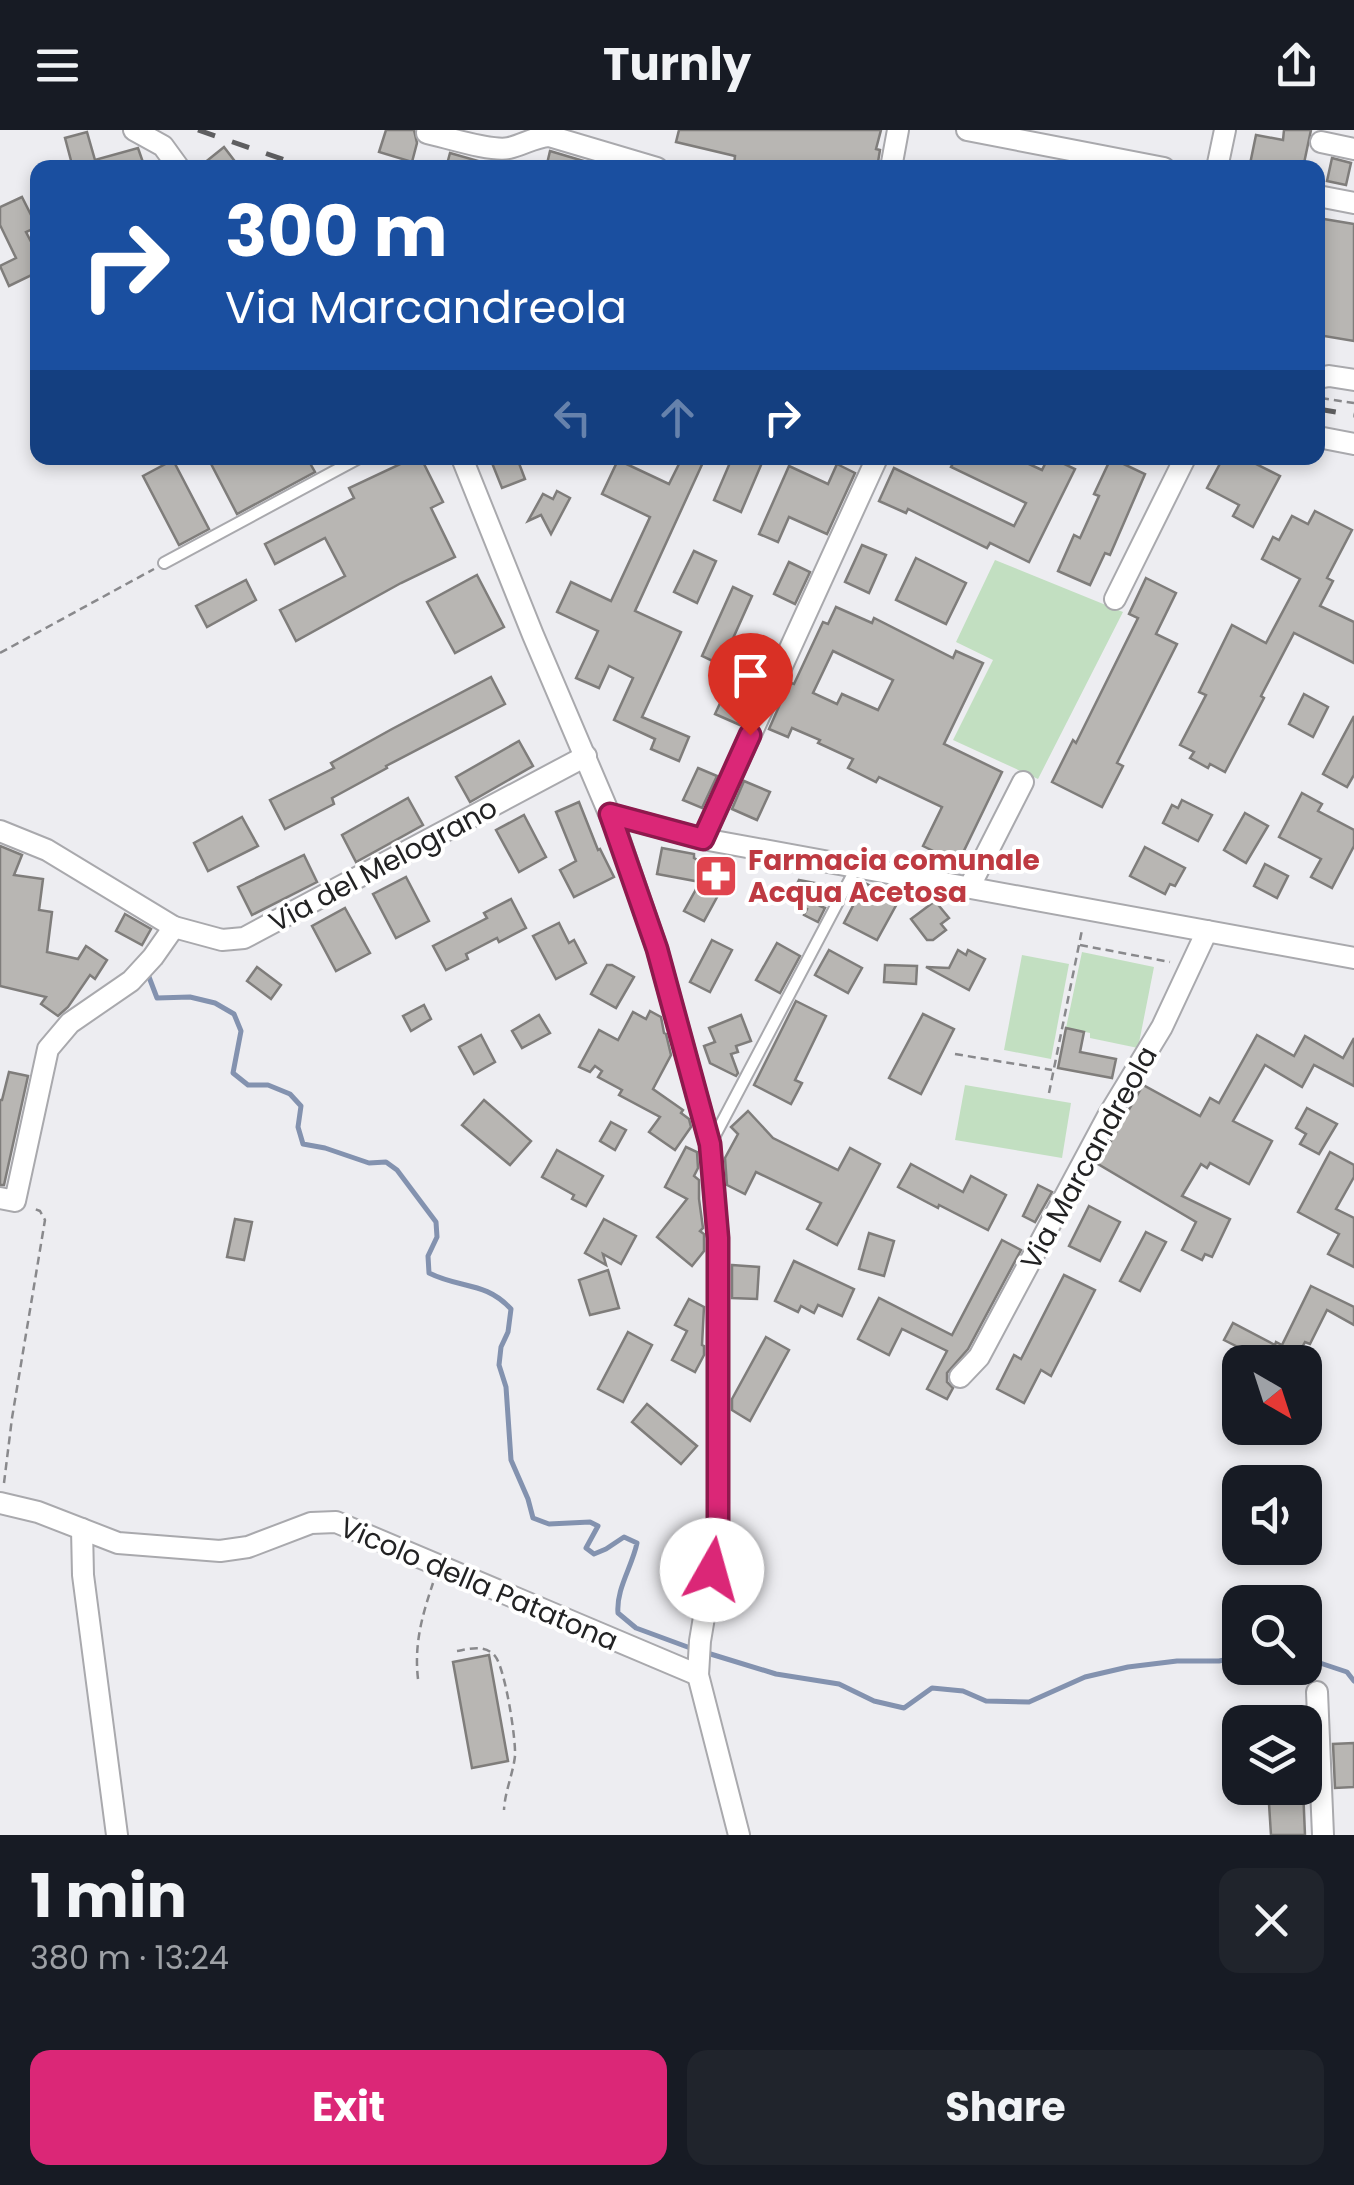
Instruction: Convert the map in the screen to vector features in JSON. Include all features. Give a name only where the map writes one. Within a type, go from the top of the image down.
[{"type":"street","points":[[134,130],[164,146],[174,160]]},
{"type":"street","points":[[892,160],[898,130]]},
{"type":"street","points":[[967,130],[1123,160]]},
{"type":"street","points":[[1219,160],[1226,130]]},
{"type":"street","points":[[426,133],[498,149],[549,136],[630,160]]},
{"type":"street","points":[[1321,142],[1354,149]]},
{"type":"street","points":[[1325,197],[1354,203]]},
{"type":"street","points":[[1325,377],[1354,380]]},
{"type":"street","points":[[1325,439],[1354,444]]},
{"type":"street","points":[[465,465],[610,814],[657,949],[710,1144],[718,1238],[718,1534],[699,1658],[739,1835]]},
{"type":"street","points":[[703,839],[874,465]]},
{"type":"street","points":[[1115,599],[1182,465]]},
{"type":"street","name":"Via del Melograno","points":[[0,830],[47,850],[174,927],[236,941],[586,756]]},
{"type":"street","points":[[970,886],[1022,782]]},
{"type":"street","points":[[610,814],[703,839],[1354,958]]},
{"type":"street","points":[[7,1200],[48,1049],[70,1023],[130,981],[174,927]]},
{"type":"street","name":"Via Marcandreola","points":[[960,1377],[979,1357],[1108,1116],[1162,1027],[1207,931]]},
{"type":"street","name":"Vicolo della Patatona","points":[[1,1503],[38,1512],[118,1544],[220,1552],[248,1548],[311,1523],[329,1521],[439,1567],[699,1658]]},
{"type":"street","points":[[82,1529],[83,1575],[117,1835]]},
{"type":"street","points":[[1317,1692],[1323,1835]]},
{"type":"lane","points":[[164,563],[346,465]]},
{"type":"lane","points":[[710,1144],[857,866]]},
{"type":"path","points":[[1325,398],[1354,403]]},
{"type":"path","points":[[0,654],[164,563]]},
{"type":"path","points":[[1049,1093],[1078,944],[1089,910]]},
{"type":"path","points":[[1078,944],[1191,967]]},
{"type":"path","points":[[955,1054],[1054,1070]]},
{"type":"path","points":[[1,1503],[44,1220],[40,1211],[7,1200]]},
{"type":"path","points":[[418,1679],[418,1628],[439,1567]]},
{"type":"path","points":[[458,1652],[486,1650],[495,1656],[502,1674],[515,1758],[504,1810]]},
{"type":"green space","points":[[995,560],[1123,612],[1038,779],[953,740],[993,660],[956,642]]},
{"type":"green space","points":[[1082,952],[1154,967],[1138,1048],[1090,1038],[1090,1033],[1066,1028]]},
{"type":"green space","points":[[1022,955],[1069,964],[1051,1059],[1004,1050]]},
{"type":"green space","points":[[965,1085],[1071,1103],[1062,1158],[955,1140]]},
{"type":"building","points":[[386,130],[414,130],[417,143],[413,160],[379,152]]},
{"type":"building","points":[[679,130],[881,130],[876,149],[880,150],[878,160],[735,160],[735,156],[676,142]]},
{"type":"building","points":[[1284,130],[1311,130],[1305,160],[1251,160],[1256,135],[1283,140]]},
{"type":"building","points":[[87,132],[95,160],[71,160],[65,138]]},
{"type":"building","points":[[224,147],[234,160],[208,160]]},
{"type":"building","points":[[138,148],[142,160],[95,160]]},
{"type":"building","points":[[550,151],[580,160],[548,160]]},
{"type":"building","points":[[450,153],[475,160],[448,160]]},
{"type":"building","points":[[1332,158],[1351,163],[1346,185],[1327,181]]},
{"type":"building","points":[[22,197],[30,213],[30,230],[26,232],[30,240],[30,276],[9,286],[0,266],[16,258],[0,225],[0,207]]},
{"type":"building","points":[[1325,219],[1354,224],[1354,341],[1325,336]]},
{"type":"building","points":[[164,465],[176,465],[209,529],[179,545],[143,476]]},
{"type":"building","points":[[212,465],[311,465],[315,472],[237,514]]},
{"type":"building","points":[[398,465],[424,465],[443,502],[431,508],[455,557],[296,641],[280,610],[345,576],[325,538],[275,564],[265,544],[354,498],[349,488]]},
{"type":"building","points":[[493,465],[520,465],[525,479],[502,488]]},
{"type":"building","points":[[616,465],[629,465],[669,484],[678,465],[702,465],[635,611],[681,632],[642,717],[689,737],[679,761],[651,749],[655,739],[614,720],[633,678],[609,666],[599,688],[576,678],[598,631],[557,612],[571,582],[611,601],[650,517],[602,494]]},
{"type":"building","points":[[729,465],[761,465],[741,512],[714,500]]},
{"type":"building","points":[[837,465],[855,473],[827,534],[789,517],[778,542],[759,534],[789,466],[828,484]]},
{"type":"building","points":[[1031,465],[1042,470],[1044,465],[1067,465],[1075,469],[1029,562],[990,543],[987,548],[908,509],[906,513],[879,501],[894,468],[1014,526],[1026,503],[951,467]]},
{"type":"building","points":[[1108,465],[1126,465],[1145,474],[1110,555],[1105,553],[1090,585],[1058,571],[1074,535],[1080,538],[1099,496],[1094,494]]},
{"type":"building","points":[[1219,465],[1258,465],[1280,476],[1253,527],[1233,516],[1239,505],[1207,488]]},
{"type":"building","points":[[557,491],[570,498],[551,534],[541,515],[528,521],[543,494],[553,499]]},
{"type":"building","points":[[1315,511],[1352,530],[1327,578],[1333,581],[1320,606],[1354,622],[1354,663],[1294,633],[1225,772],[1210,764],[1208,768],[1190,758],[1194,752],[1180,745],[1206,695],[1199,692],[1232,625],[1266,643],[1300,579],[1262,559],[1273,537],[1279,540],[1292,516],[1308,524]]},
{"type":"building","points":[[862,545],[886,555],[869,593],[845,582]]},
{"type":"building","points":[[694,551],[716,561],[697,603],[674,592]]},
{"type":"building","points":[[916,558],[966,583],[946,624],[896,600]]},
{"type":"building","points":[[789,562],[810,572],[795,604],[774,594]]},
{"type":"building","points":[[477,575],[504,627],[455,653],[427,602]]},
{"type":"building","points":[[1146,578],[1176,593],[1156,634],[1177,644],[1117,763],[1123,766],[1102,807],[1052,782],[1073,740],[1076,743],[1138,618],[1129,614]]},
{"type":"building","points":[[246,580],[256,600],[207,627],[196,606]]},
{"type":"building","points":[[733,587],[752,596],[721,665],[702,656]]},
{"type":"building","points":[[836,607],[872,623],[874,618],[953,658],[956,651],[983,663],[944,744],[1002,772],[958,863],[923,846],[942,807],[879,777],[876,782],[848,768],[853,759],[818,743],[820,740],[792,728],[788,737],[769,729],[823,622],[828,624]],"holes":[[[833,651],[893,680],[878,710],[842,694],[837,704],[813,693]]]},
{"type":"building","points":[[735,671],[759,683],[740,725],[715,714]]},
{"type":"building","points":[[491,677],[505,704],[386,766],[332,798],[334,804],[285,829],[270,800],[334,768],[331,763]]},
{"type":"building","points":[[1304,694],[1328,707],[1313,737],[1289,724]]},
{"type":"building","points":[[1354,716],[1354,775],[1347,787],[1323,774]]},
{"type":"building","points":[[519,741],[533,766],[470,802],[456,777]]},
{"type":"building","points":[[698,768],[717,776],[702,808],[683,800]]},
{"type":"building","points":[[744,781],[770,792],[757,820],[732,809]]},
{"type":"building","points":[[1302,793],[1322,804],[1318,811],[1354,830],[1354,846],[1332,888],[1311,877],[1321,859],[1279,837]]},
{"type":"building","points":[[408,798],[423,825],[356,862],[342,835]]},
{"type":"building","points":[[1182,800],[1212,815],[1198,841],[1163,823],[1172,805],[1178,808]]},
{"type":"building","points":[[579,802],[598,850],[614,877],[574,897],[560,870],[576,861],[556,812]]},
{"type":"building","points":[[1245,813],[1268,826],[1246,863],[1224,850]]},
{"type":"building","points":[[524,815],[546,857],[519,872],[496,830]]},
{"type":"building","points":[[242,817],[258,846],[208,871],[194,843]]},
{"type":"building","points":[[0,846],[22,855],[14,875],[43,879],[39,910],[52,912],[47,952],[78,959],[86,946],[107,960],[95,979],[90,975],[58,1016],[41,1004],[46,997],[0,986]]},
{"type":"building","points":[[1145,847],[1185,868],[1175,886],[1170,884],[1165,894],[1130,876]]},
{"type":"building","points":[[662,848],[694,854],[694,858],[728,877],[704,921],[684,911],[700,882],[657,874]]},
{"type":"building","points":[[304,855],[317,882],[252,915],[238,887]]},
{"type":"building","points":[[1265,864],[1288,876],[1277,898],[1254,886]]},
{"type":"building","points":[[406,877],[429,921],[396,938],[373,894]]},
{"type":"building","points":[[799,880],[830,886],[820,906],[825,908],[818,922],[804,915],[807,909],[789,900]]},
{"type":"building","points":[[865,883],[899,900],[877,940],[844,923]]},
{"type":"building","points":[[511,899],[526,928],[466,954],[468,959],[446,970],[433,946],[487,918],[484,913]]},
{"type":"building","points":[[935,901],[949,918],[941,924],[946,930],[927,940],[911,919]]},
{"type":"building","points":[[345,908],[370,953],[336,971],[312,926]]},
{"type":"building","points":[[125,914],[151,929],[142,945],[116,931]]},
{"type":"building","points":[[559,923],[586,963],[556,979],[533,936]]},
{"type":"building","points":[[712,940],[732,950],[710,992],[690,982]]},
{"type":"building","points":[[777,943],[800,956],[780,993],[756,980]]},
{"type":"building","points":[[829,950],[862,968],[848,993],[815,975]]},
{"type":"building","points":[[958,950],[966,955],[968,950],[985,959],[969,990],[926,967],[949,968]]},
{"type":"building","points":[[607,965],[634,977],[616,1008],[591,994]]},
{"type":"building","points":[[885,965],[917,966],[916,984],[884,982]]},
{"type":"building","points":[[257,967],[281,985],[271,999],[247,981]]},
{"type":"building","points":[[796,1001],[826,1016],[795,1080],[802,1083],[791,1104],[754,1085]]},
{"type":"building","points":[[424,1005],[431,1019],[411,1031],[403,1016]]},
{"type":"building","points":[[650,1011],[661,1017],[671,1055],[653,1089],[683,1110],[681,1113],[689,1119],[691,1127],[675,1150],[649,1132],[660,1117],[619,1095],[622,1090],[598,1077],[602,1071],[595,1066],[590,1072],[579,1067],[599,1030],[618,1040],[633,1012],[646,1019]]},
{"type":"building","points":[[923,1014],[954,1029],[921,1094],[889,1078]]},
{"type":"building","points":[[539,1015],[550,1033],[522,1048],[512,1031]]},
{"type":"building","points":[[741,1015],[751,1041],[736,1046],[738,1052],[731,1054],[736,1076],[710,1063],[704,1046],[715,1042],[709,1028]]},
{"type":"building","points":[[1066,1028],[1084,1032],[1080,1052],[1116,1059],[1112,1078],[1058,1068]]},
{"type":"building","points":[[481,1035],[495,1062],[474,1074],[459,1047]]},
{"type":"building","points":[[1257,1035],[1294,1056],[1305,1036],[1343,1058],[1354,1038],[1354,1086],[1314,1065],[1302,1087],[1265,1065],[1233,1121],[1272,1141],[1249,1184],[1210,1163],[1207,1168],[1201,1164],[1182,1196],[1230,1219],[1212,1257],[1205,1254],[1202,1260],[1182,1250],[1196,1222],[1098,1164],[1143,1085],[1200,1116],[1210,1098],[1219,1103]]},
{"type":"building","points":[[9,1072],[28,1076],[4,1185],[0,1185],[0,1100]]},
{"type":"building","points":[[484,1100],[531,1141],[510,1165],[462,1125]]},
{"type":"building","points":[[1307,1108],[1337,1124],[1319,1154],[1300,1144],[1306,1134],[1296,1128]]},
{"type":"building","points":[[748,1111],[773,1138],[838,1170],[850,1148],[880,1164],[837,1245],[807,1229],[821,1203],[756,1172],[745,1194],[727,1185],[725,1158],[738,1134],[731,1127]]},
{"type":"building","points":[[611,1122],[626,1130],[615,1150],[600,1141]]},
{"type":"building","points":[[686,1147],[697,1152],[694,1176],[699,1180],[703,1228],[700,1231],[704,1234],[704,1251],[692,1266],[657,1237],[687,1199],[665,1187]]},
{"type":"building","points":[[557,1150],[603,1176],[586,1206],[542,1177]]},
{"type":"building","points":[[1330,1152],[1354,1165],[1354,1177],[1336,1209],[1354,1218],[1354,1267],[1328,1254],[1339,1234],[1298,1212]]},
{"type":"building","points":[[911,1164],[963,1192],[971,1176],[1006,1195],[988,1230],[898,1187]]},
{"type":"building","points":[[1038,1185],[1052,1192],[1035,1222],[1023,1216]]},
{"type":"building","points":[[1089,1206],[1120,1222],[1100,1261],[1069,1246]]},
{"type":"building","points":[[235,1219],[252,1222],[244,1260],[227,1257]]},
{"type":"building","points":[[604,1219],[636,1236],[621,1264],[603,1254],[606,1265],[585,1253]]},
{"type":"building","points":[[1146,1232],[1166,1242],[1140,1291],[1120,1281]]},
{"type":"building","points":[[869,1233],[894,1241],[884,1276],[859,1269]]},
{"type":"building","points":[[1002,1240],[1021,1250],[968,1349],[947,1373],[947,1382],[953,1388],[947,1399],[927,1389],[947,1351],[902,1329],[889,1355],[858,1339],[879,1298],[952,1335]]},
{"type":"building","points":[[794,1261],[854,1289],[842,1316],[818,1305],[814,1313],[801,1306],[798,1312],[775,1301]]},
{"type":"building","points":[[732,1265],[759,1267],[757,1299],[732,1298]]},
{"type":"building","points":[[608,1270],[619,1308],[590,1315],[579,1280]]},
{"type":"building","points":[[1064,1275],[1095,1290],[1051,1376],[1041,1370],[1024,1403],[997,1389],[1014,1355],[1021,1359]]},
{"type":"building","points":[[1311,1286],[1354,1307],[1354,1325],[1327,1310],[1310,1344],[1282,1345]]},
{"type":"building","points":[[689,1299],[704,1307],[704,1355],[695,1372],[672,1360],[687,1331],[675,1325]]},
{"type":"building","points":[[1233,1323],[1275,1345],[1234,1345],[1224,1340]]},
{"type":"building","points":[[628,1332],[652,1345],[623,1402],[598,1389]]},
{"type":"building","points":[[766,1337],[789,1350],[750,1421],[732,1410],[732,1399]]},
{"type":"building","points":[[647,1404],[697,1446],[681,1464],[632,1422]]},
{"type":"building","points":[[489,1655],[508,1761],[472,1768],[453,1662]]},
{"type":"building","points":[[1354,1743],[1354,1787],[1335,1788],[1333,1744]]},
{"type":"building","points":[[1269,1805],[1304,1805],[1305,1835],[1271,1835]]},
{"type":"waterway","points":[[149,977],[157,998],[190,997],[215,1003],[234,1014],[241,1031],[233,1073],[248,1085],[268,1085],[290,1094],[301,1106],[298,1127],[303,1144],[369,1163],[386,1162],[397,1170],[436,1222],[437,1237],[428,1256],[429,1273],[492,1294],[511,1309],[499,1365],[506,1387],[511,1460],[533,1518],[549,1524],[590,1522],[598,1526],[586,1548],[594,1554],[624,1537],[637,1543],[619,1595],[618,1613],[636,1628],[693,1649]]},
{"type":"waterway","points":[[704,1652],[776,1674],[839,1684],[874,1701],[904,1708],[932,1688],[963,1691],[986,1701],[1029,1702],[1085,1677],[1128,1667],[1222,1660]]},
{"type":"waterway","points":[[1322,1664],[1347,1672],[1354,1681]]},
{"type":"railway","points":[[198,130],[285,160]]},
{"type":"railway","points":[[1325,410],[1354,415]]},
{"type":"place","name":"Farmacia comunale Acqua Acetosa","points":[[716,876]]},
{"type":"route","points":[[712,1570],[718,1534],[718,1238],[713,1163],[657,949],[610,814],[703,839],[750,735]]}]
